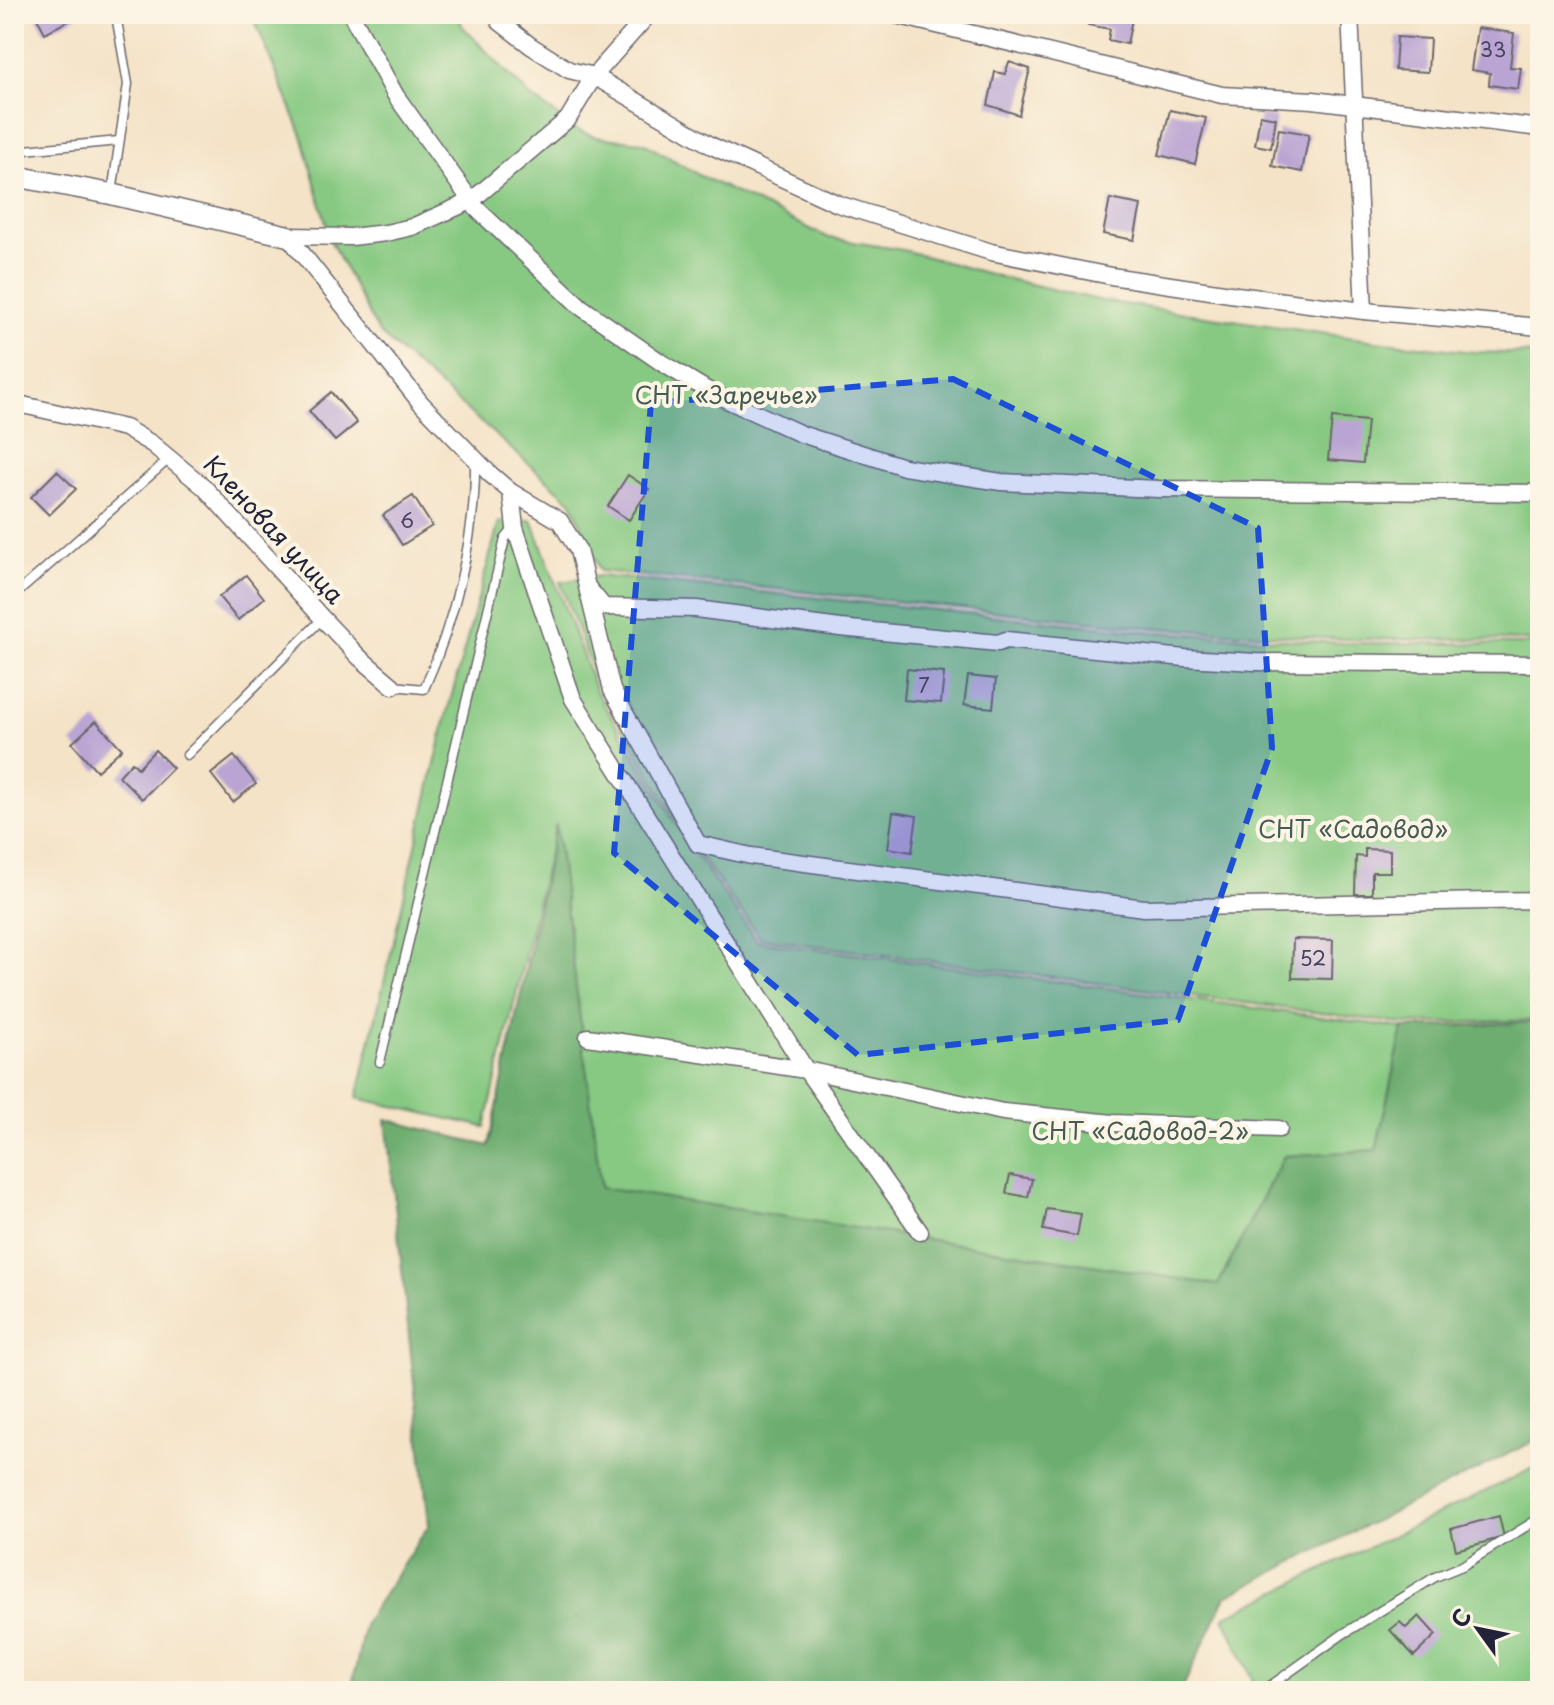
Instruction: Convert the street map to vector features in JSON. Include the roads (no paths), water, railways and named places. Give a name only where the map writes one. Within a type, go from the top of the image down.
[{"type":"street","points":[[351,14],[396,96],[477,209],[581,307],[712,393],[801,434],[904,467],[1001,482],[1159,489],[1540,493]]},
{"type":"street","points":[[496,14],[500,22],[569,70],[594,76],[712,146],[838,204],[977,248],[1111,276],[1237,295],[1364,311],[1540,327]]},
{"type":"street","points":[[14,176],[111,194],[288,236],[351,237],[412,227],[471,201],[568,119],[594,76],[649,14]]},
{"type":"street","points":[[892,14],[1222,95],[1313,100],[1540,128]]},
{"type":"street","points":[[1350,14],[1364,311]]},
{"type":"street","points":[[288,236],[420,402],[511,492],[560,521],[578,550],[612,690],[698,844],[751,856],[1144,908],[1540,900]]},
{"type":"street","name":"Кленовая улица","points":[[14,403],[125,428],[152,444],[204,487],[359,657],[393,686]]},
{"type":"street","points":[[511,492],[515,528],[573,699],[806,1070],[920,1232]]},
{"type":"street","points":[[585,585],[604,607],[696,609],[840,628],[998,643],[1006,640],[1256,662],[1540,664]]},
{"type":"street","points":[[588,1037],[806,1070],[1003,1112],[1113,1123],[1279,1129]]},
{"type":"lane","points":[[111,194],[128,84],[117,21],[112,14]]},
{"type":"lane","points":[[14,151],[119,141]]},
{"type":"lane","points":[[14,596],[170,458]]},
{"type":"lane","points":[[393,686],[424,689],[434,666],[456,599],[475,495],[475,458]]},
{"type":"lane","points":[[380,1062],[505,539],[515,528]]},
{"type":"lane","points":[[187,755],[323,619]]},
{"type":"lane","points":[[1263,1691],[1356,1626],[1535,1521]]},
{"type":"park label","name":"СНТ «Заречье»","points":[[726,396]]},
{"type":"park label","name":"СНТ «Садовод»","points":[[1353,830]]},
{"type":"park label","name":"СНТ «Садовод-2»","points":[[1140,1132]]}]
